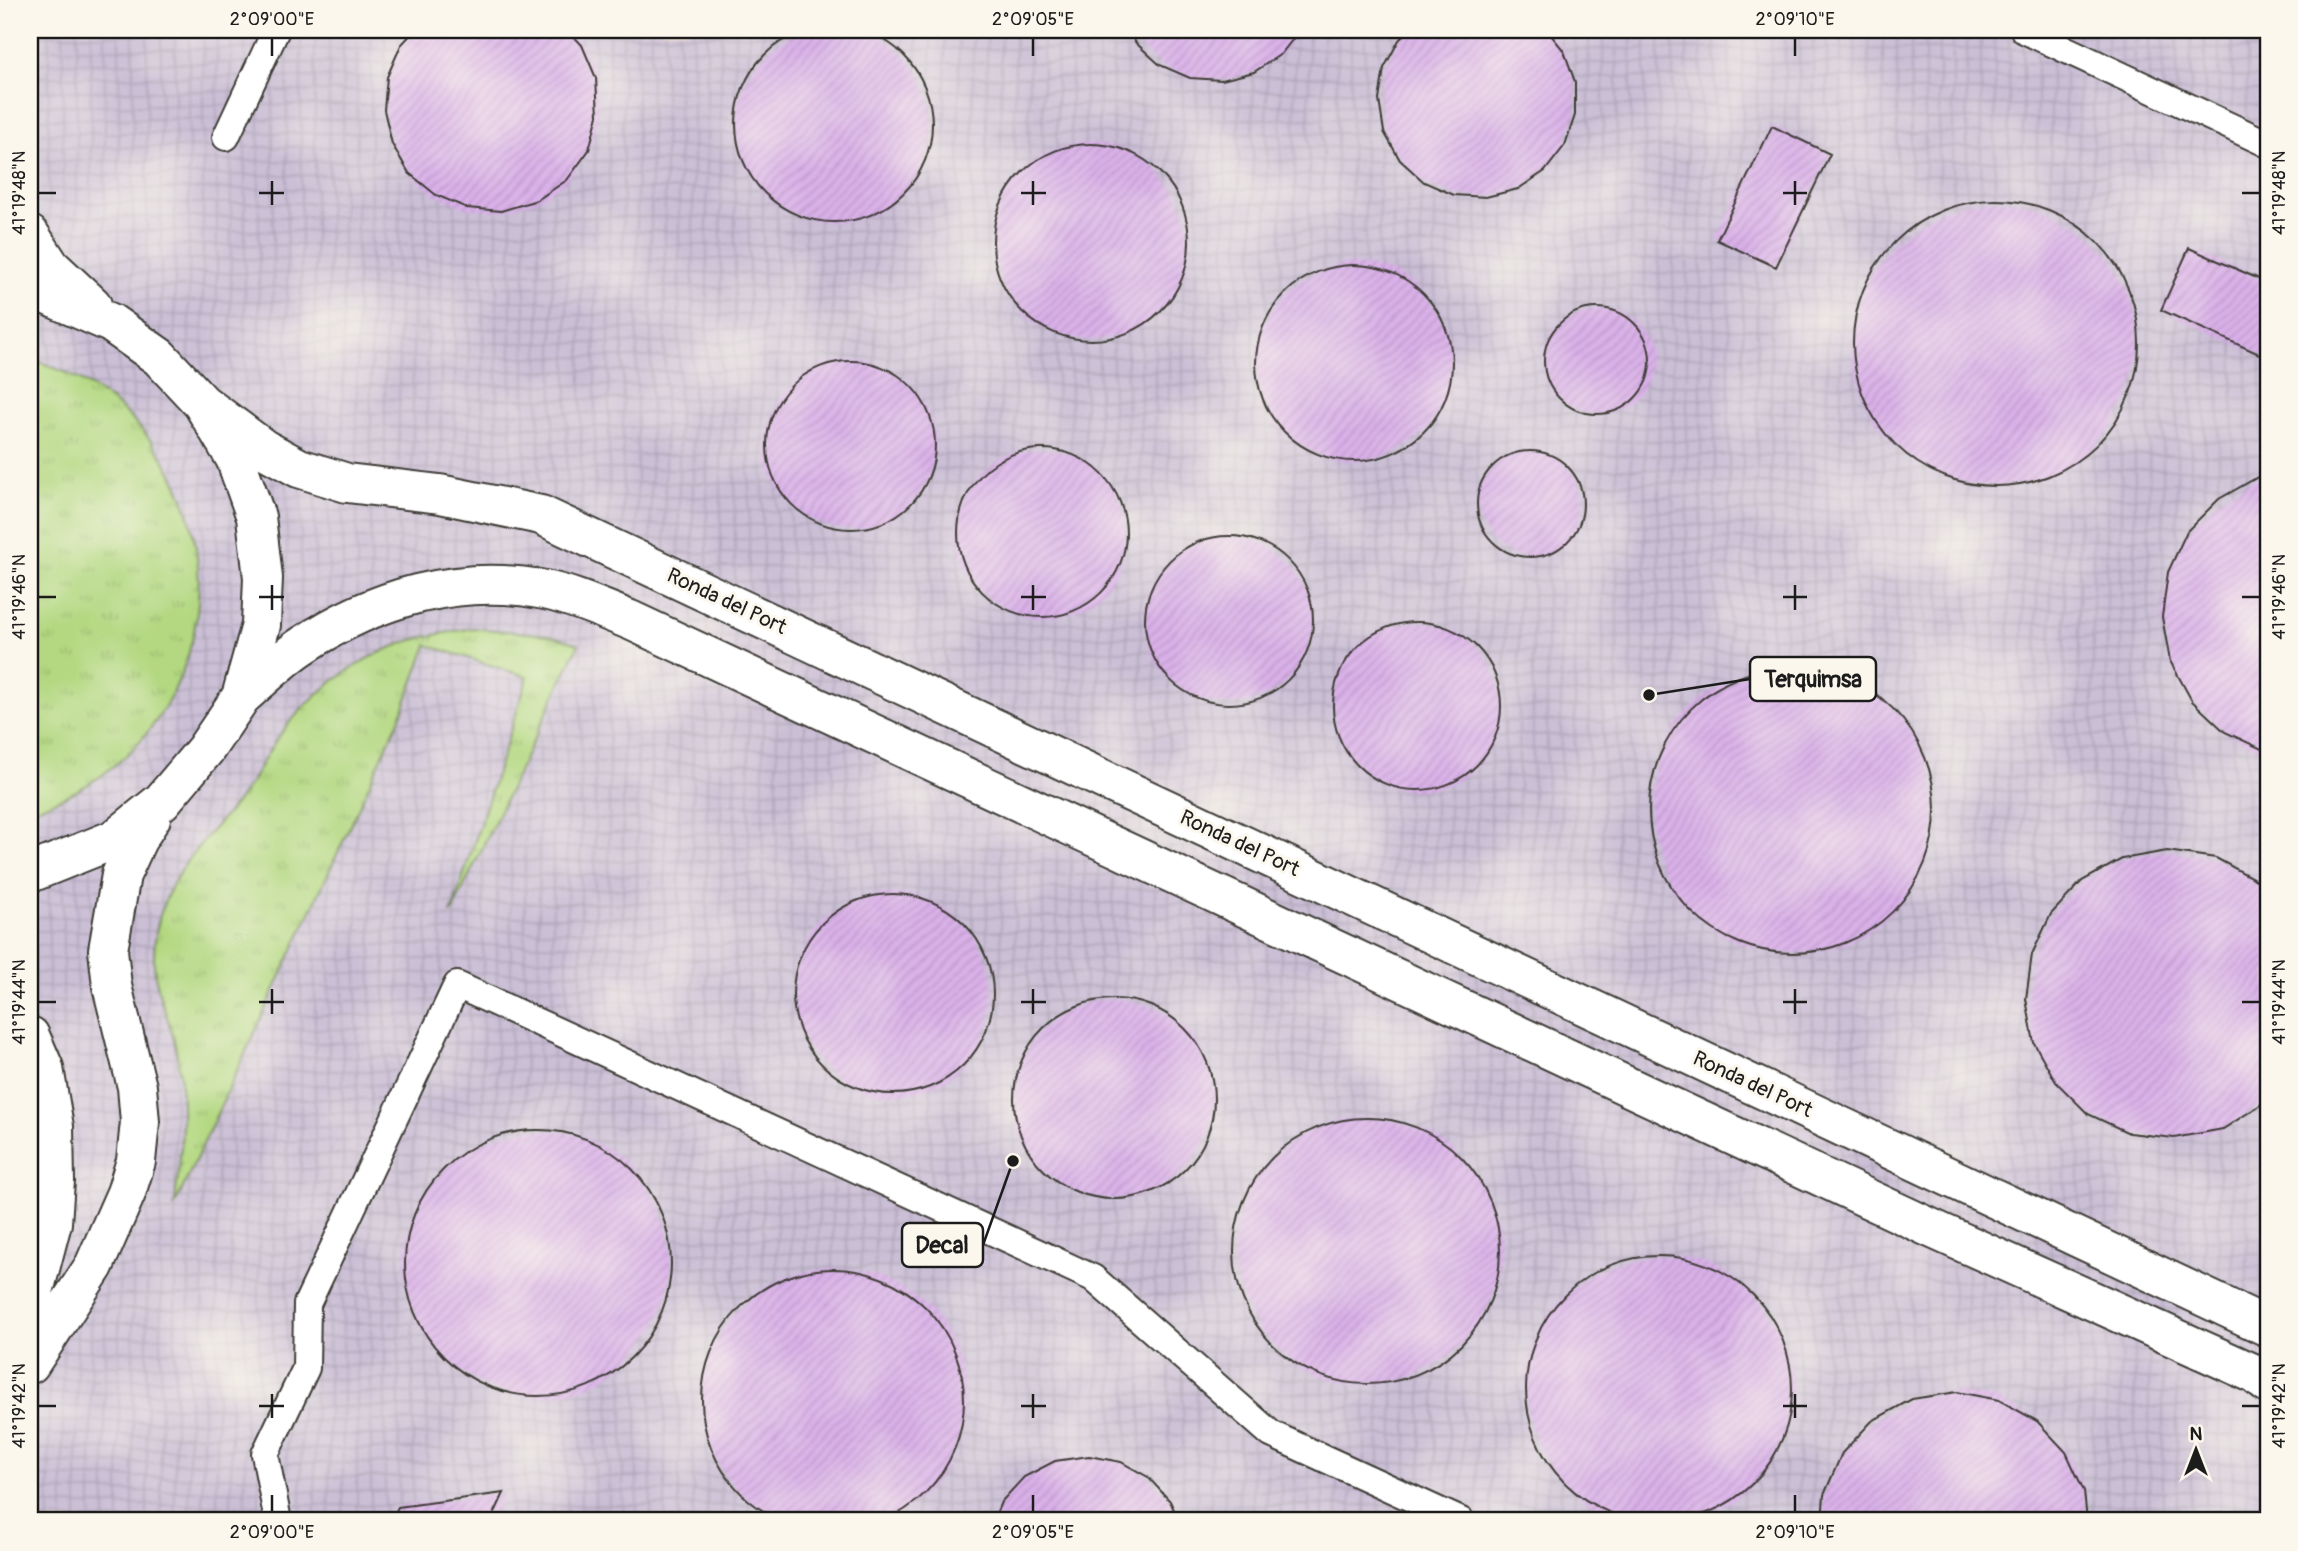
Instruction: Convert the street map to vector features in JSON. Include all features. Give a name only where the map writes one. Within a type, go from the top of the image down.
[{"type":"street","points":[[30,235],[51,267],[111,323],[159,357],[202,403],[235,458],[256,517],[263,578],[261,625],[241,697]]},
{"type":"street","points":[[30,292],[49,296],[111,323]]},
{"type":"street","name":"Ronda del Port","points":[[202,403],[264,449],[299,468],[347,483],[486,502],[553,520],[2268,1327]]},
{"type":"street","points":[[30,1364],[94,1266],[126,1193],[135,1161],[140,1122],[137,1087],[113,986],[108,950],[121,875],[137,840],[162,802],[205,750],[241,697],[300,647],[376,606],[421,592],[470,584],[505,584],[547,590],[592,605],[680,644],[1933,1229],[2255,1374],[2268,1384]]},
{"type":"street","points":[[30,873],[115,839],[162,802]]},
{"type":"street","points":[[30,1036],[44,1068],[54,1128],[55,1181],[52,1223],[30,1307]]},
{"type":"lane","points":[[226,137],[276,30]]},
{"type":"lane","points":[[2024,30],[2268,144]]},
{"type":"lane","points":[[278,1521],[265,1454],[306,1368],[307,1304],[457,985],[1093,1278],[1272,1434],[1461,1521]]},
{"type":"shaded area","points":[[30,30],[2268,30],[2268,1521],[30,1521]]},
{"type":"green space","points":[[30,359],[104,395],[157,448],[188,513],[199,584],[188,655],[157,720],[104,774],[30,810]]},
{"type":"green space","points":[[473,628],[549,635],[579,644],[451,914],[528,677],[427,645],[400,718],[174,1207],[181,1146],[181,1085],[175,1044],[154,968],[156,932],[171,888],[195,851],[245,791],[289,723],[318,694],[351,669],[387,649],[423,637]]},
{"type":"building","points":[[834,26],[871,34],[903,55],[924,87],[932,124],[924,161],[903,193],[871,214],[834,222],[797,214],[765,193],[744,161],[736,124],[744,87],[765,55],[797,34]]},
{"type":"building","points":[[415,30],[568,30],[582,45],[596,78],[598,115],[589,150],[567,180],[537,200],[501,211],[467,208],[436,195],[409,173],[392,144],[384,110],[387,77],[401,45]]},
{"type":"building","points":[[1128,30],[1300,30],[1281,54],[1254,72],[1222,80],[1190,78],[1160,65],[1136,43]]},
{"type":"building","points":[[1409,30],[1547,30],[1564,51],[1575,82],[1575,115],[1565,145],[1545,171],[1518,189],[1486,197],[1454,195],[1424,182],[1400,160],[1384,132],[1379,100],[1384,68],[1399,40]]},
{"type":"building","points":[[1772,126],[1830,154],[1776,267],[1717,240]]},
{"type":"building","points":[[1091,144],[1128,152],[1160,173],[1181,205],[1189,242],[1181,279],[1160,311],[1128,332],[1091,340],[1054,332],[1022,311],[1001,279],[993,242],[1001,205],[1022,173],[1054,152]]},
{"type":"building","points":[[1996,200],[2024,203],[2051,211],[2075,224],[2097,242],[2115,264],[2128,288],[2136,315],[2139,343],[2136,371],[2128,398],[2115,422],[2097,444],[2075,462],[2051,475],[2024,483],[1996,486],[1968,483],[1941,475],[1917,462],[1895,444],[1877,422],[1864,398],[1856,371],[1853,343],[1856,315],[1864,288],[1877,264],[1895,242],[1917,224],[1941,211],[1968,203]]},
{"type":"building","points":[[2189,248],[2268,283],[2268,358],[2161,310]]},
{"type":"building","points":[[1354,265],[1391,273],[1423,294],[1444,326],[1452,363],[1444,400],[1423,432],[1391,453],[1354,461],[1317,453],[1285,432],[1264,400],[1256,363],[1264,326],[1285,294],[1317,273]]},
{"type":"building","points":[[1597,308],[1617,312],[1634,324],[1646,341],[1650,361],[1646,381],[1634,398],[1617,410],[1597,414],[1577,410],[1560,398],[1548,381],[1544,361],[1548,341],[1560,324],[1577,312]]},
{"type":"building","points":[[851,361],[883,368],[910,386],[928,413],[935,445],[928,477],[910,504],[883,522],[851,529],[819,522],[792,504],[774,477],[767,445],[774,413],[792,386],[819,368]]},
{"type":"building","points":[[1042,449],[1074,456],[1101,474],[1119,501],[1126,533],[1119,565],[1101,592],[1074,610],[1042,617],[1010,610],[983,592],[965,565],[958,533],[965,501],[983,474],[1010,456]]},
{"type":"building","points":[[1530,451],[1550,455],[1567,467],[1579,484],[1583,504],[1579,524],[1567,541],[1550,553],[1530,557],[1510,553],[1493,541],[1481,524],[1477,504],[1481,484],[1493,467],[1510,455]]},
{"type":"building","points":[[2268,475],[2268,752],[2225,732],[2192,701],[2170,661],[2162,617],[2168,572],[2187,531],[2219,499],[2258,477]]},
{"type":"building","points":[[1229,536],[1261,543],[1288,561],[1306,588],[1313,620],[1306,652],[1288,679],[1261,697],[1229,704],[1197,697],[1170,679],[1152,652],[1145,620],[1152,588],[1170,561],[1197,543]]},
{"type":"building","points":[[1417,622],[1449,629],[1476,647],[1494,674],[1501,706],[1494,738],[1476,765],[1449,783],[1417,790],[1385,783],[1358,765],[1340,738],[1333,706],[1340,674],[1358,647],[1385,629]]},
{"type":"building","points":[[1792,667],[1820,670],[1847,678],[1871,691],[1893,709],[1911,731],[1924,755],[1932,782],[1935,810],[1932,838],[1924,865],[1911,889],[1893,911],[1871,929],[1847,942],[1820,950],[1792,953],[1764,950],[1737,942],[1713,929],[1691,911],[1673,889],[1660,865],[1652,838],[1649,810],[1652,782],[1660,755],[1673,731],[1691,709],[1713,691],[1737,678],[1764,670]]},
{"type":"building","points":[[2167,851],[2216,858],[2260,882],[2268,891],[2268,1100],[2223,1129],[2174,1138],[2129,1133],[2088,1114],[2056,1082],[2034,1043],[2026,999],[2032,954],[2051,914],[2082,881],[2122,859]]},
{"type":"building","points":[[893,894],[931,902],[948,911],[963,924],[976,939],[985,956],[993,994],[985,1032],[976,1049],[963,1064],[948,1077],[931,1086],[893,1094],[855,1086],[838,1077],[823,1064],[810,1049],[801,1032],[793,994],[801,956],[810,939],[823,924],[838,911],[855,902]]},
{"type":"building","points":[[1114,999],[1152,1007],[1169,1016],[1184,1029],[1197,1044],[1206,1061],[1214,1099],[1206,1137],[1197,1154],[1184,1169],[1169,1182],[1152,1191],[1114,1199],[1076,1191],[1059,1182],[1044,1169],[1031,1154],[1022,1137],[1014,1099],[1022,1061],[1031,1044],[1044,1029],[1059,1016],[1076,1007]]},
{"type":"building","points":[[1367,1118],[1418,1128],[1461,1157],[1490,1200],[1500,1251],[1490,1302],[1461,1345],[1418,1374],[1367,1384],[1316,1374],[1273,1345],[1244,1302],[1234,1251],[1244,1200],[1273,1157],[1316,1128]]},
{"type":"building","points":[[538,1130],[589,1140],[632,1169],[661,1212],[671,1263],[661,1314],[632,1357],[589,1386],[538,1396],[487,1386],[444,1357],[415,1314],[405,1263],[415,1212],[444,1169],[487,1140]]},
{"type":"building","points":[[1659,1256],[1710,1266],[1753,1295],[1782,1338],[1792,1389],[1782,1440],[1753,1483],[1710,1512],[1659,1522],[1608,1512],[1565,1483],[1536,1440],[1526,1389],[1536,1338],[1565,1295],[1608,1266]]},
{"type":"building","points":[[820,1269],[846,1269],[871,1274],[895,1284],[926,1307],[949,1338],[959,1362],[964,1400],[959,1438],[949,1462],[926,1493],[895,1516],[871,1526],[846,1531],[820,1531],[795,1526],[771,1516],[750,1502],[731,1483],[717,1462],[707,1438],[702,1413],[702,1387],[707,1362],[717,1338],[731,1317],[750,1298],[771,1284],[795,1274]]},
{"type":"building","points":[[1957,1392],[1999,1400],[2037,1421],[2066,1452],[2084,1491],[2087,1521],[1822,1521],[1824,1495],[1842,1453],[1872,1421],[1912,1399]]},
{"type":"building","points":[[1089,1456],[1121,1462],[1148,1477],[1170,1501],[1179,1521],[993,1521],[1001,1502],[1024,1477],[1055,1461]]},
{"type":"building","points":[[504,1493],[491,1521],[391,1521],[398,1507]]},
{"type":"place","name":"Terquimsa","points":[[1649,695]]},
{"type":"place","name":"Decal","points":[[1013,1161]]}]
